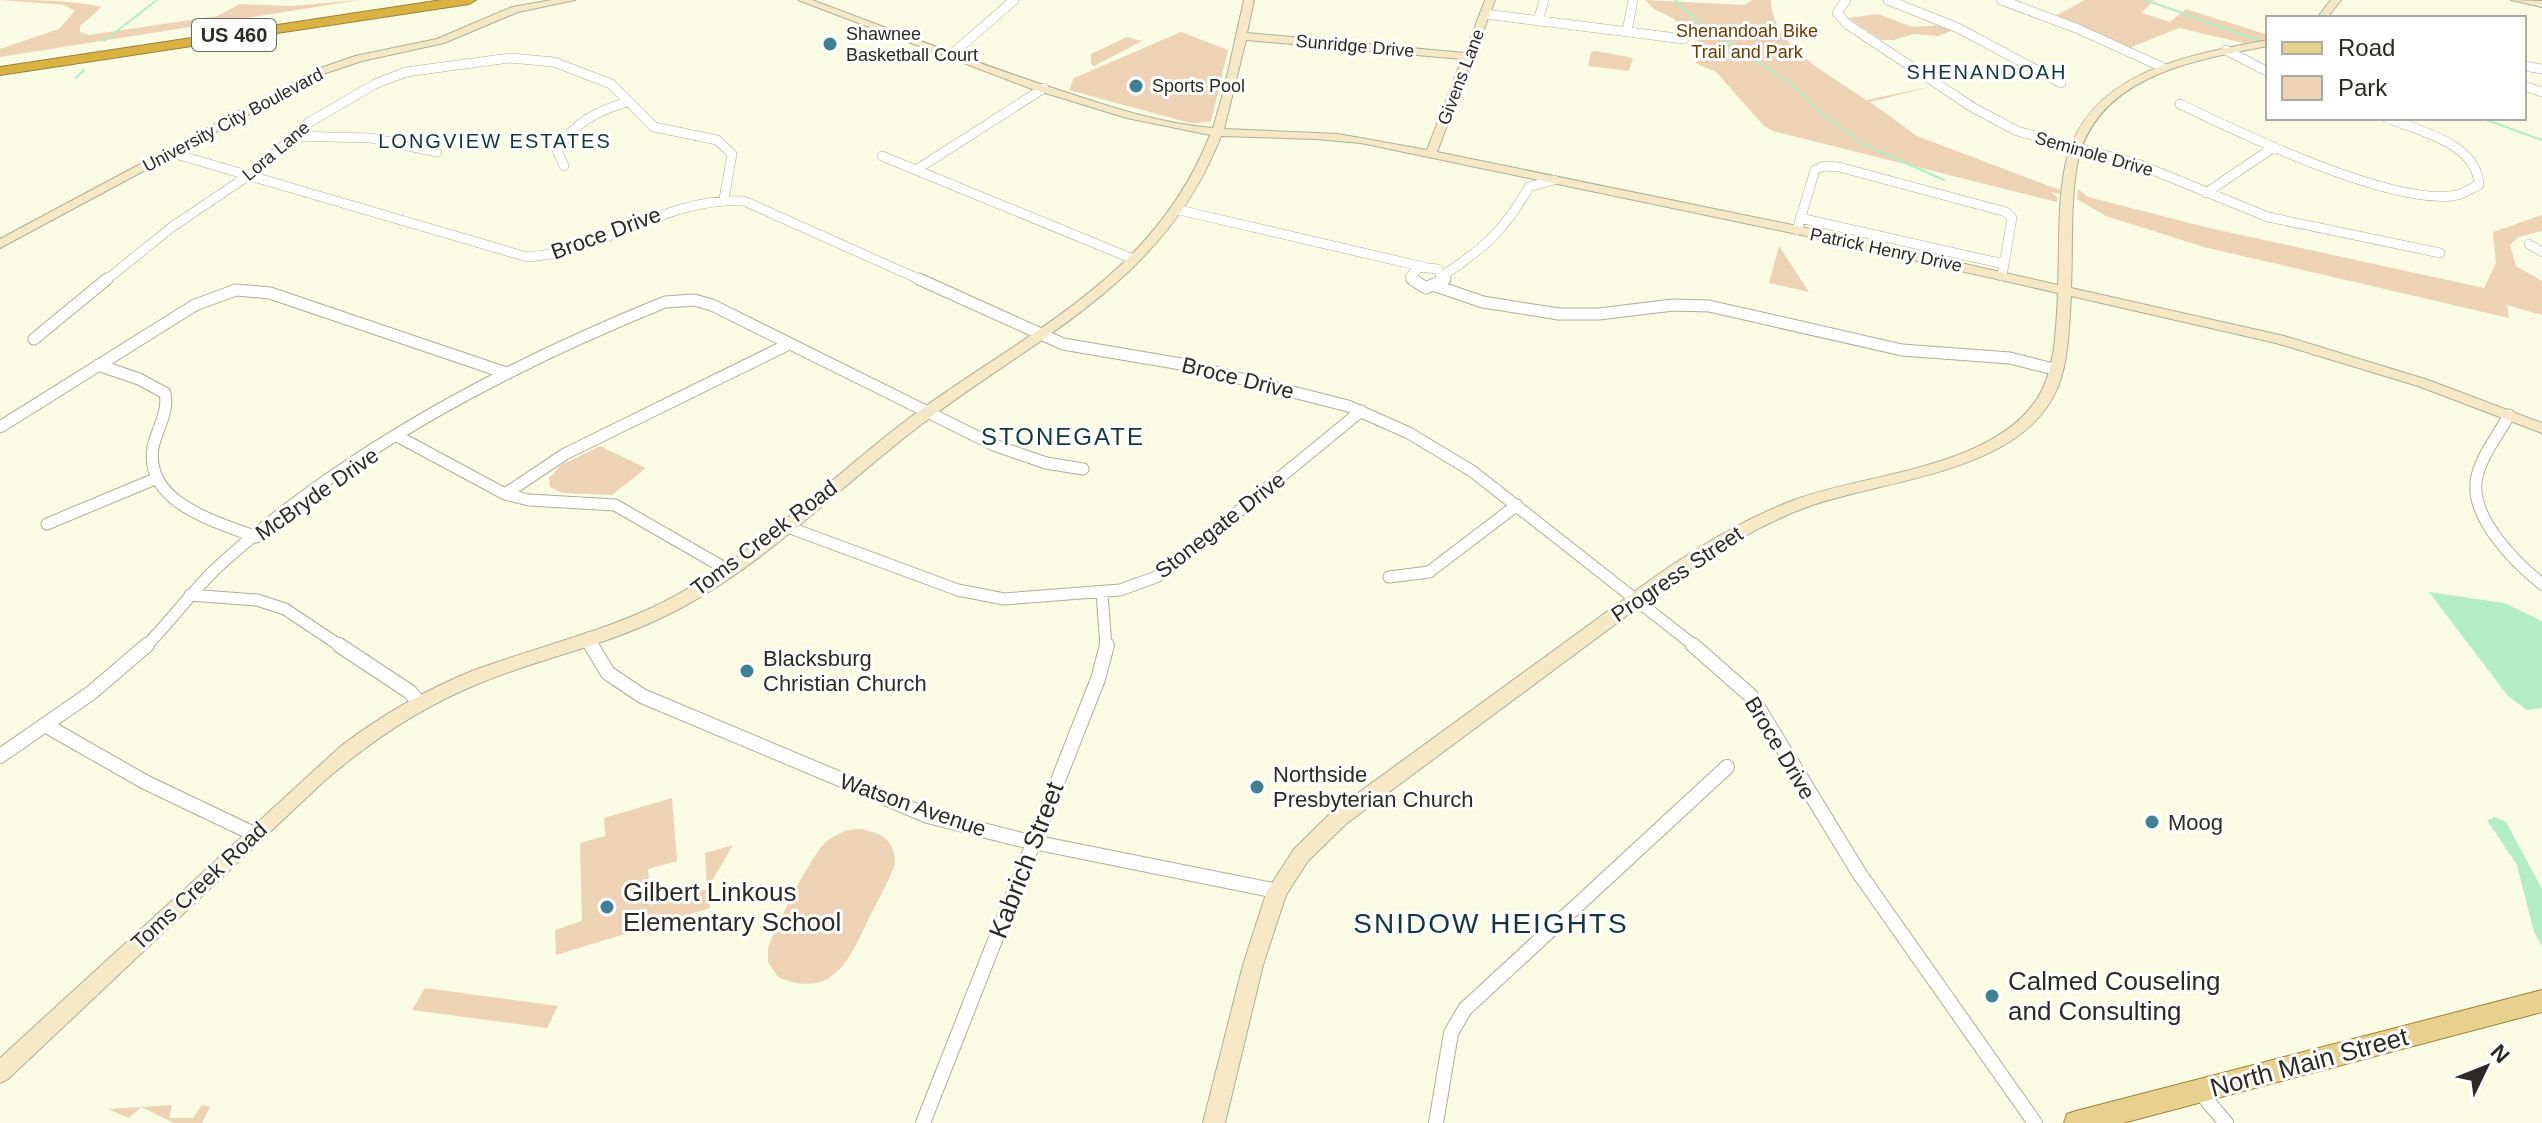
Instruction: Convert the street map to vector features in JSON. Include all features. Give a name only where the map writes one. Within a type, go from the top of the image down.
[{"type":"highway","name":"US 460","points":[[0,62],[410,0]]},
{"type":"highway","name":"US 460","points":[[0,71],[469,0]]},
{"type":"main road","name":"University City Boulevard","points":[[0,244],[332,67],[440,41],[516,9],[570,0]]},
{"type":"main road","points":[[803,0],[1044,88],[1163,123],[1217,132]]},
{"type":"main road","name":"Toms Creek Road","points":[[0,1072],[337,759],[420,704],[461,683],[658,612],[728,570],[925,414],[1093,297],[1133,259],[1175,209],[1217,132],[1249,0]]},
{"type":"main road","name":"Givens Lane","points":[[1431,154],[1490,0]]},
{"type":"main road","points":[[2324,16],[2336,0]]},
{"type":"main road","points":[[2516,0],[2542,4]]},
{"type":"main road","name":"Sunridge Drive","points":[[1241,36],[1468,56]]},
{"type":"main road","name":"Progress Street","points":[[1214,1123],[1253,965],[1277,891],[1301,855],[1339,818],[1703,551],[1765,518],[1826,495],[1950,463],[1993,445],[2037,409],[2051,388],[2057,370],[2065,290],[2069,195],[2076,148],[2087,124],[2102,107],[2137,80],[2162,67],[2266,43]]},
{"type":"main road","name":"Patrick Henry Drive","points":[[1217,132],[1329,135],[1798,224],[2003,270],[2065,290],[2279,339],[2393,373],[2542,428]]},
{"type":"main road","name":"North Main Street","points":[[2076,1123],[2542,1001]]},
{"type":"street","points":[[952,54],[1014,0]]},
{"type":"street","points":[[1538,21],[1544,0]]},
{"type":"street","points":[[1627,31],[1633,0]]},
{"type":"street","name":"Seminole Drive","points":[[1846,0],[1837,9],[1840,19],[1972,107],[2017,131],[2148,167],[2206,193],[2289,223],[2440,253]]},
{"type":"street","points":[[1888,0],[1958,28],[2061,83]]},
{"type":"street","points":[[2001,0],[2064,23],[2162,67]]},
{"type":"street","points":[[1485,14],[1684,39]]},
{"type":"street","points":[[2226,50],[2266,71]]},
{"type":"street","name":"Lora Lane","points":[[34,339],[166,231],[249,176],[292,136],[339,104],[391,77],[418,69],[510,58],[549,61],[584,71],[611,84],[654,127],[717,140],[727,146],[732,154],[724,199]]},
{"type":"street","points":[[916,170],[1044,88]]},
{"type":"street","points":[[564,166],[557,150],[577,124],[595,112],[627,102]]},
{"type":"street","points":[[2180,104],[2274,147],[2364,180],[2417,194],[2459,193],[2479,185],[2478,168],[2459,149],[2392,120]]},
{"type":"street","points":[[292,136],[371,138],[437,152]]},
{"type":"street","points":[[2206,193],[2274,147]]},
{"type":"street","name":"Broce Drive","points":[[172,153],[527,257],[573,250],[682,205],[724,199],[765,208],[1040,335],[1079,349],[1187,365],[1361,411],[1444,452],[1637,600],[1717,664],[1751,696],[1859,873],[2035,1123]]},
{"type":"street","points":[[882,156],[1133,259]]},
{"type":"street","points":[[1798,224],[1815,170],[1824,166],[1839,167],[2006,212],[2012,218],[2003,270]]},
{"type":"street","points":[[1511,171],[1529,187]]},
{"type":"street","points":[[1436,286],[1444,276],[1482,251],[1502,229],[1529,187],[1554,180]]},
{"type":"street","points":[[1175,209],[1426,267],[1460,289],[1500,305]]},
{"type":"street","points":[[2529,244],[2542,252]]},
{"type":"street","points":[[1362,252],[1411,274],[1417,285],[1436,286],[1500,305],[1583,315],[1673,305],[1702,305],[1902,350],[2017,359],[2057,370]]},
{"type":"street","points":[[1411,274],[1426,267],[1469,258]]},
{"type":"street","points":[[0,427],[185,310],[219,294],[242,290],[270,293],[506,373]]},
{"type":"street","name":"McBryde Drive","points":[[0,756],[131,661],[190,595],[256,537],[318,489],[468,393],[506,373],[678,299],[712,305],[787,345]]},
{"type":"street","points":[[505,494],[565,454],[787,345],[925,414],[1030,460],[1083,469]]},
{"type":"street","points":[[98,365],[165,393],[167,406],[153,453],[155,479],[173,498],[256,537]]},
{"type":"street","name":"Stonegate Drive","points":[[785,526],[976,595],[1004,599],[1102,593],[1133,587],[1163,572],[1361,411]]},
{"type":"street","points":[[2509,415],[2478,476],[2476,494],[2508,555],[2542,584]]},
{"type":"street","points":[[399,437],[505,494],[529,500],[611,504],[728,570]]},
{"type":"street","points":[[47,524],[155,479]]},
{"type":"street","points":[[1389,577],[1429,572],[1517,505]]},
{"type":"street","name":"Kabrich Street","points":[[923,1123],[1104,659],[1107,627],[1102,593]]},
{"type":"street","points":[[190,595],[249,599],[285,609],[410,692],[420,704]]},
{"type":"street","name":"Watson Avenue","points":[[588,638],[596,661],[607,675],[642,696],[898,805],[963,827],[1277,891]]},
{"type":"street","points":[[45,725],[145,782],[254,834]]},
{"type":"street","points":[[1436,1123],[1451,1033],[1465,1009],[1727,767]]},
{"type":"street","points":[[2199,1091],[2226,1123]]},
{"type":"green space","points":[[0,0],[39,0],[102,7],[80,26],[80,32],[89,35],[217,16],[240,4],[291,6],[360,0],[0,57],[0,49],[59,29],[75,11],[65,5]]},
{"type":"green space","name":"Shenandoah Bike Trail and Park","points":[[1646,0],[1744,5],[1752,0],[1771,0],[1781,32],[1821,70],[1866,100],[1933,86],[1870,102],[1917,136],[2060,190],[2060,194],[2051,192],[2058,198],[2057,202],[1773,131],[1764,126],[1716,72],[1695,63],[1709,53],[1697,40]]},
{"type":"green space","points":[[2085,0],[2154,0],[2142,13],[2170,22],[2186,9],[2266,34],[2266,39],[2244,43],[2179,28],[2129,48],[2055,16]]},
{"type":"green space","points":[[1878,14],[1912,27],[1941,25],[1953,30],[1938,36],[1914,34],[1881,40],[1848,18]]},
{"type":"green space","points":[[1181,32],[1228,50],[1211,122],[1190,123],[1069,90],[1074,78]]},
{"type":"green space","points":[[1127,37],[1142,41],[1094,66],[1091,64],[1091,54]]},
{"type":"green space","points":[[1591,52],[1633,58],[1629,71],[1588,66]]},
{"type":"green space","points":[[2078,189],[2088,197],[2209,228],[2484,288],[2496,263],[2493,232],[2542,215],[2542,231],[2518,237],[2510,245],[2516,266],[2542,281],[2542,315],[2507,305],[2509,318],[2204,247],[2106,216],[2077,199]]},
{"type":"green space","points":[[1779,246],[1809,292],[1769,283]]},
{"type":"green space","points":[[600,446],[646,468],[612,495],[562,493],[550,487],[549,478],[561,465]]},
{"type":"green space","points":[[672,798],[677,861],[648,869],[650,905],[707,889],[705,853],[733,845],[708,888],[710,908],[556,955],[555,930],[582,921],[580,843],[605,836],[604,818]]},
{"type":"green space","points":[[859,829],[874,832],[890,843],[895,864],[854,949],[836,972],[825,980],[812,984],[778,977],[768,962],[768,948],[802,877],[829,840],[840,833]]},
{"type":"green space","points":[[425,988],[558,1006],[547,1028],[412,1010]]},
{"type":"green space","points":[[172,1105],[169,1118],[193,1118],[202,1105],[210,1107],[202,1123],[174,1123],[141,1107],[129,1118],[108,1109]]},
{"type":"shaded area","points":[[2429,592],[2504,603],[2542,621],[2542,708],[2527,710],[2508,696]]},
{"type":"shaded area","points":[[2495,817],[2506,822],[2542,889],[2542,946],[2534,932],[2517,865],[2487,820]]},
{"type":"waterway","points":[[104,41],[157,0]]},
{"type":"waterway","points":[[1675,0],[1697,21],[1791,84],[1826,117],[1863,144],[1944,180]]},
{"type":"waterway","points":[[2146,0],[2266,43]]},
{"type":"waterway","points":[[76,78],[84,70]]},
{"type":"waterway","points":[[2487,120],[2542,140]]},
{"type":"place","name":"Shawnee Basketball Court","points":[[830,44]]},
{"type":"place","name":"Sports Pool","points":[[1136,86]]},
{"type":"place","name":"Blacksburg Christian Church","points":[[747,671]]},
{"type":"place","name":"Northside Presbyterian Church","points":[[1257,787]]},
{"type":"place","name":"Moog","points":[[2152,822]]},
{"type":"place","name":"Gilbert Linkous Elementary School","points":[[607,907]]},
{"type":"place","name":"Calmed Couseling and Consulting","points":[[1992,996]]},
{"type":"district","name":"SHENANDOAH","points":[[1987,72]]},
{"type":"district","name":"LONGVIEW ESTATES","points":[[495,141]]},
{"type":"district","name":"STONEGATE","points":[[1063,436]]},
{"type":"district","name":"SNIDOW HEIGHTS","points":[[1491,923]]}]
